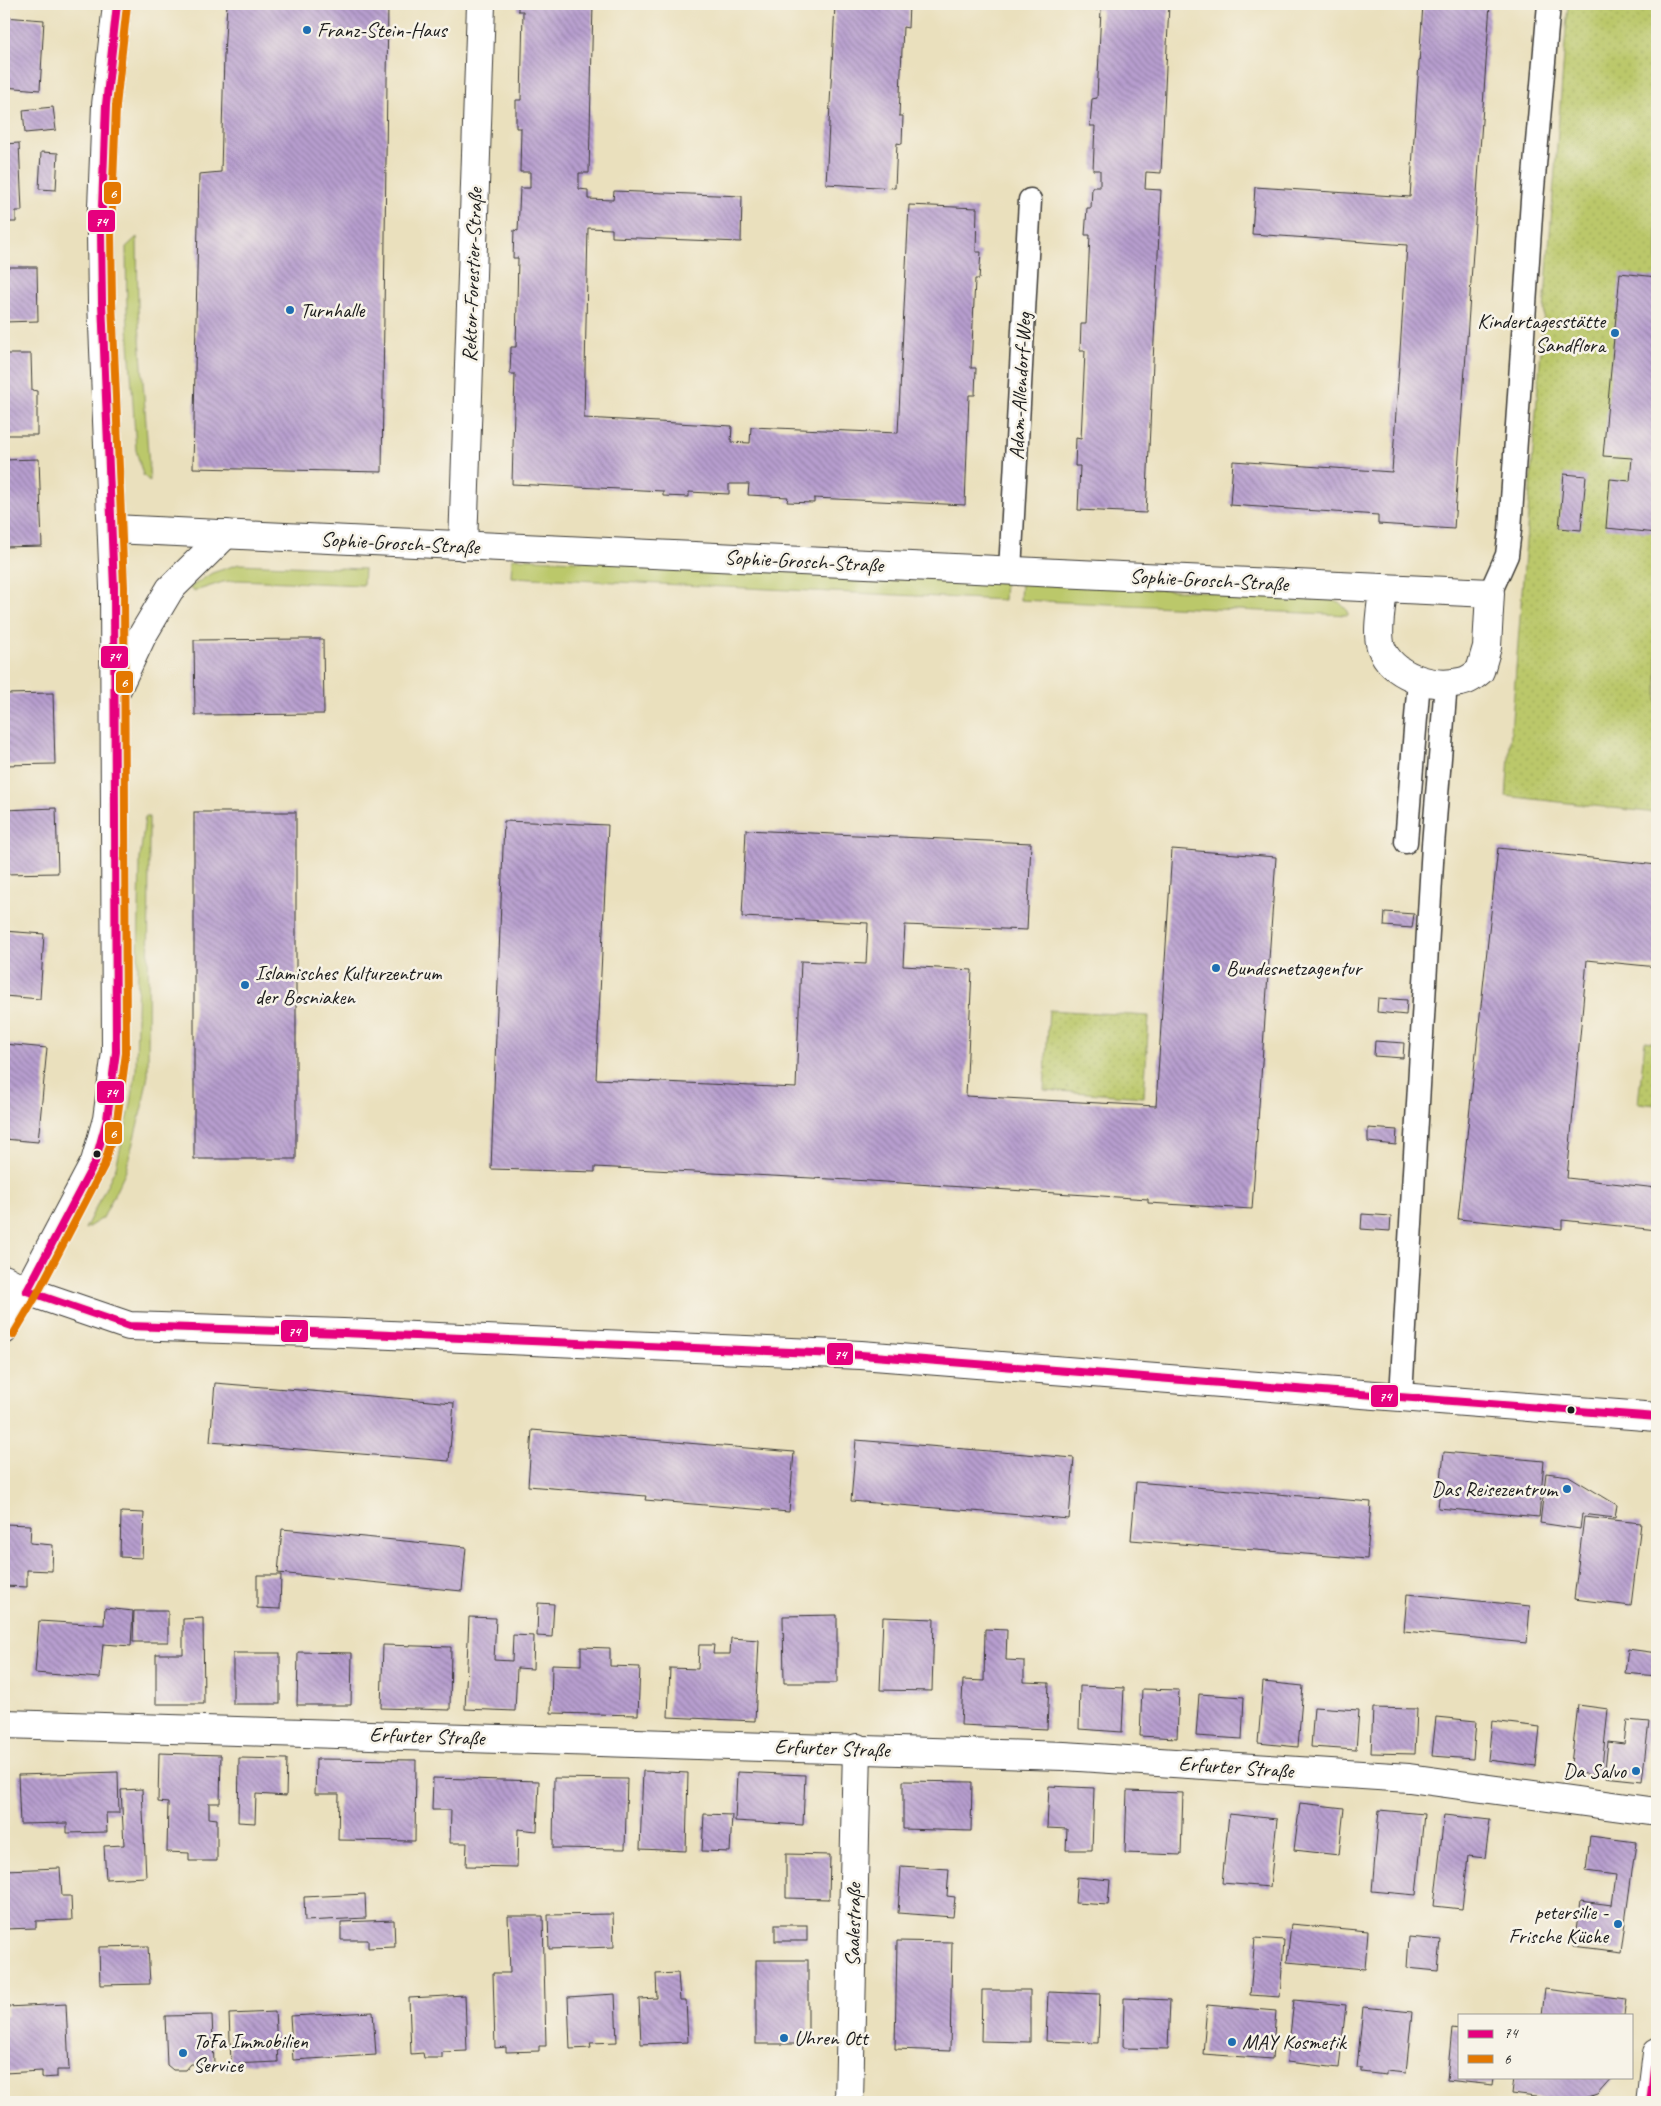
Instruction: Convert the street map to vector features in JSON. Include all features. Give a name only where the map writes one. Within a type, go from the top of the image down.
[{"type":"street","points":[[4,1330],[15,1285],[95,1162],[107,1119],[116,1052],[116,691],[113,529],[102,302],[101,233],[106,105],[117,4]]},
{"type":"street","name":"Rektor-Forestier-Straße","points":[[463,546],[481,4]]},
{"type":"street","name":"Sophie-Grosch-Straße","points":[[113,529],[1490,593]]},
{"type":"street","points":[[116,691],[142,636],[170,589],[226,534]]},
{"type":"street","points":[[1383,588],[1381,645],[1386,655],[1394,665],[1408,676],[1432,681],[1461,682],[1480,671],[1487,647],[1490,593]]},
{"type":"street","points":[[15,1285],[129,1326],[862,1355],[1657,1416]]},
{"type":"street","name":"Erfurter Straße","points":[[4,1724],[857,1748],[1064,1756],[1409,1778],[1657,1812]]},
{"type":"street","name":"Saalestraße","points":[[848,2102],[857,1748]]},
{"type":"street","points":[[1650,2102],[1657,2053]]},
{"type":"lane","points":[[1490,593],[1507,555],[1510,530],[1532,200],[1549,4]]},
{"type":"lane","name":"Adam-Allendorf-Weg","points":[[1010,571],[1030,200]]},
{"type":"lane","points":[[1406,842],[1432,681]]},
{"type":"lane","points":[[1401,1396],[1433,845],[1432,681]]},
{"type":"green space","points":[[1568,4],[1657,4],[1657,813],[1506,796]]},
{"type":"green space","points":[[137,237],[138,308],[150,482],[143,475],[136,450],[127,311],[126,247]]},
{"type":"green space","points":[[512,558],[1005,581],[1004,600],[511,577]]},
{"type":"green space","points":[[239,564],[364,569],[363,585],[238,580],[223,582],[195,591],[189,588],[212,573]]},
{"type":"green space","points":[[1021,582],[1329,598],[1339,602],[1348,611],[1348,615],[1020,600]]},
{"type":"green space","points":[[145,817],[149,817],[148,1075],[126,1170],[103,1218],[85,1229],[116,1167],[131,1104],[136,1071],[140,859]]},
{"type":"green space","points":[[1049,1010],[1149,1016],[1144,1097],[1044,1090]]},
{"type":"green space","points":[[1645,1041],[1657,1043],[1657,1105],[1638,1103]]},
{"type":"building","name":"Turnhalle","points":[[227,4],[388,4],[382,472],[193,468],[199,174],[221,172]]},
{"type":"building","points":[[518,4],[593,4],[589,173],[579,173],[579,189],[588,190],[588,199],[613,200],[614,191],[742,196],[741,242],[612,237],[612,229],[588,228],[584,418],[732,426],[731,442],[750,443],[751,427],[898,433],[909,205],[977,208],[976,252],[981,252],[979,279],[975,279],[971,368],[976,368],[975,395],[969,395],[965,505],[814,498],[814,503],[787,502],[788,497],[748,495],[749,484],[729,484],[729,494],[689,492],[689,497],[663,496],[663,491],[512,484],[515,374],[510,374],[511,347],[516,347],[518,258],[513,258],[514,230],[518,231],[520,188],[530,188],[530,172],[520,172],[521,128],[516,128],[516,100],[521,100],[523,11],[518,11]]},
{"type":"building","points":[[835,4],[909,4],[908,28],[903,27],[899,116],[903,116],[902,144],[897,143],[895,188],[826,184]]},
{"type":"building","points":[[1096,4],[1169,4],[1161,173],[1146,172],[1145,189],[1161,190],[1146,513],[1078,510],[1080,466],[1075,466],[1076,438],[1081,439],[1085,351],[1080,351],[1081,324],[1086,324],[1090,235],[1085,235],[1087,208],[1091,208],[1092,187],[1100,187],[1100,170],[1093,170],[1095,126],[1090,126],[1092,99],[1097,98],[1101,9],[1096,10]]},
{"type":"building","points":[[1423,4],[1490,4],[1454,529],[1378,524],[1378,515],[1230,505],[1233,461],[1392,472],[1407,245],[1252,234],[1255,187],[1410,197]]},
{"type":"building","points":[[4,17],[44,20],[40,90],[4,87]]},
{"type":"building","points":[[53,107],[56,130],[25,133],[23,110]]},
{"type":"building","points":[[19,143],[22,211],[16,211],[16,222],[4,222],[4,144]]},
{"type":"building","points":[[41,152],[58,153],[56,190],[39,189]]},
{"type":"building","points":[[4,267],[37,267],[38,321],[4,322]]},
{"type":"building","points":[[1620,273],[1657,277],[1657,533],[1606,528],[1610,479],[1630,481],[1632,458],[1603,456]]},
{"type":"building","points":[[4,354],[31,354],[32,390],[37,391],[37,435],[4,435]]},
{"type":"building","points":[[39,459],[42,546],[4,547],[4,460]]},
{"type":"building","points":[[1564,474],[1586,476],[1581,530],[1559,528]]},
{"type":"building","points":[[323,639],[324,714],[195,715],[194,640]]},
{"type":"building","points":[[53,693],[55,764],[4,765],[4,694]]},
{"type":"building","points":[[56,808],[58,873],[4,874],[4,810]]},
{"type":"building","name":"Islamisches Kulturzentrum der Bosniaken","points":[[194,812],[296,812],[296,1159],[194,1159]]},
{"type":"building","name":"Bundesnetzagentur","points":[[504,821],[608,825],[596,1079],[796,1088],[801,961],[866,964],[868,923],[742,917],[746,830],[1031,843],[1027,930],[905,925],[903,966],[972,970],[966,1096],[1156,1106],[1172,849],[1276,857],[1252,1209],[1148,1203],[1148,1199],[870,1181],[595,1167],[595,1172],[491,1169]]},
{"type":"building","points":[[1498,848],[1657,865],[1657,967],[1587,960],[1567,1178],[1657,1188],[1657,1230],[1562,1220],[1562,1229],[1458,1219]]},
{"type":"building","points":[[1385,912],[1414,914],[1412,928],[1384,926]]},
{"type":"building","points":[[4,931],[44,934],[40,999],[4,996]]},
{"type":"building","points":[[1378,998],[1407,1000],[1406,1015],[1377,1012]]},
{"type":"building","points":[[1375,1041],[1404,1043],[1403,1058],[1374,1056]]},
{"type":"building","points":[[4,1044],[47,1048],[38,1142],[4,1139]]},
{"type":"building","points":[[1368,1128],[1397,1130],[1396,1145],[1368,1142]]},
{"type":"building","points":[[1362,1214],[1391,1216],[1390,1231],[1361,1229]]},
{"type":"building","points":[[215,1383],[454,1403],[449,1461],[210,1442]]},
{"type":"building","points":[[532,1430],[794,1452],[789,1512],[645,1500],[646,1496],[528,1486]]},
{"type":"building","points":[[856,1440],[1074,1458],[1069,1519],[851,1501]]},
{"type":"building","points":[[1444,1452],[1544,1461],[1539,1517],[1438,1508]]},
{"type":"building","points":[[1546,1473],[1569,1476],[1617,1505],[1615,1518],[1582,1514],[1580,1529],[1540,1523]]},
{"type":"building","points":[[1136,1482],[1371,1502],[1367,1559],[1131,1540]]},
{"type":"building","points":[[121,1512],[144,1513],[142,1558],[120,1557]]},
{"type":"building","points":[[1584,1517],[1641,1523],[1631,1606],[1574,1599]]},
{"type":"building","points":[[4,1524],[31,1525],[30,1543],[53,1545],[52,1571],[27,1570],[27,1587],[4,1586]]},
{"type":"building","points":[[282,1529],[466,1547],[462,1591],[278,1573]]},
{"type":"building","points":[[257,1575],[281,1575],[280,1609],[257,1608]]},
{"type":"building","points":[[1407,1594],[1530,1606],[1527,1643],[1404,1631]]},
{"type":"building","points":[[538,1603],[554,1604],[552,1637],[537,1636]]},
{"type":"building","points":[[105,1608],[133,1611],[131,1646],[103,1644],[100,1678],[35,1673],[39,1621],[104,1625]]},
{"type":"building","points":[[134,1611],[168,1611],[168,1642],[133,1642]]},
{"type":"building","points":[[837,1615],[837,1683],[784,1683],[783,1616]]},
{"type":"building","points":[[469,1617],[496,1618],[494,1660],[512,1661],[513,1635],[534,1636],[533,1669],[517,1668],[515,1711],[465,1709]]},
{"type":"building","points":[[883,1617],[934,1619],[932,1691],[880,1690]]},
{"type":"building","points":[[203,1618],[204,1704],[156,1704],[156,1654],[183,1654],[183,1619]]},
{"type":"building","points":[[985,1629],[1007,1630],[1006,1660],[1024,1661],[1024,1682],[1049,1683],[1047,1729],[961,1725],[963,1680],[984,1681]]},
{"type":"building","points":[[731,1638],[759,1640],[755,1721],[668,1717],[670,1668],[698,1669],[699,1645],[714,1645],[713,1654],[730,1654]]},
{"type":"building","points":[[383,1645],[451,1647],[450,1710],[381,1708]]},
{"type":"building","points":[[581,1647],[610,1648],[610,1666],[640,1667],[638,1715],[551,1713],[552,1664],[581,1665]]},
{"type":"building","points":[[1628,1649],[1657,1653],[1657,1676],[1625,1673]]},
{"type":"building","points":[[298,1652],[352,1653],[351,1705],[297,1705]]},
{"type":"building","points":[[233,1653],[280,1653],[280,1704],[233,1704]]},
{"type":"building","points":[[1263,1682],[1303,1686],[1298,1747],[1258,1743]]},
{"type":"building","points":[[1080,1686],[1124,1688],[1122,1732],[1079,1729]]},
{"type":"building","points":[[1142,1689],[1179,1690],[1177,1738],[1140,1736]]},
{"type":"building","points":[[1199,1694],[1244,1697],[1242,1739],[1196,1736]]},
{"type":"building","points":[[1578,1705],[1608,1709],[1601,1776],[1570,1772]]},
{"type":"building","points":[[1314,1707],[1359,1710],[1356,1750],[1311,1747]]},
{"type":"building","points":[[1373,1708],[1417,1709],[1415,1754],[1371,1753]]},
{"type":"building","points":[[1436,1717],[1476,1721],[1473,1759],[1432,1756]]},
{"type":"building","points":[[1627,1720],[1649,1722],[1642,1781],[1604,1777],[1608,1742],[1624,1744]]},
{"type":"building","points":[[1492,1721],[1540,1727],[1536,1766],[1488,1760]]},
{"type":"building","points":[[159,1753],[221,1755],[220,1803],[209,1803],[209,1818],[217,1819],[217,1861],[189,1861],[189,1853],[167,1852],[168,1803],[158,1802]]},
{"type":"building","points":[[239,1758],[287,1759],[286,1796],[256,1794],[255,1823],[238,1822]]},
{"type":"building","points":[[316,1759],[416,1760],[415,1841],[338,1840],[339,1794],[315,1794]]},
{"type":"building","points":[[643,1771],[688,1773],[686,1851],[640,1849]]},
{"type":"building","points":[[118,1772],[119,1813],[106,1813],[107,1832],[67,1833],[67,1823],[20,1824],[18,1775]]},
{"type":"building","points":[[737,1772],[805,1775],[803,1825],[735,1821]]},
{"type":"building","points":[[433,1778],[539,1781],[537,1831],[518,1829],[517,1867],[466,1866],[467,1843],[450,1843],[451,1810],[432,1810]]},
{"type":"building","points":[[554,1778],[627,1779],[625,1849],[553,1848]]},
{"type":"building","points":[[903,1781],[972,1782],[971,1831],[903,1829]]},
{"type":"building","points":[[1049,1786],[1094,1788],[1092,1850],[1066,1850],[1067,1829],[1047,1828]]},
{"type":"building","points":[[142,1789],[146,1877],[106,1879],[104,1846],[124,1845],[121,1790]]},
{"type":"building","points":[[1127,1791],[1183,1793],[1181,1855],[1125,1853]]},
{"type":"building","points":[[1300,1803],[1344,1808],[1339,1855],[1294,1850]]},
{"type":"building","points":[[1379,1810],[1424,1814],[1416,1895],[1372,1891]]},
{"type":"building","points":[[704,1814],[732,1815],[730,1852],[702,1851]]},
{"type":"building","points":[[1229,1814],[1277,1819],[1270,1887],[1222,1883]]},
{"type":"building","points":[[1444,1815],[1490,1820],[1485,1858],[1468,1856],[1462,1909],[1434,1906]]},
{"type":"building","points":[[1590,1836],[1636,1842],[1621,1952],[1574,1946],[1580,1901],[1612,1905],[1616,1875],[1586,1871]]},
{"type":"building","points":[[786,1854],[830,1855],[829,1899],[786,1898]]},
{"type":"building","points":[[901,1866],[949,1869],[947,1896],[955,1897],[953,1917],[898,1913]]},
{"type":"building","points":[[60,1868],[62,1896],[71,1896],[72,1920],[36,1921],[36,1928],[4,1929],[4,1870]]},
{"type":"building","points":[[1077,1877],[1110,1880],[1108,1905],[1075,1903]]},
{"type":"building","points":[[365,1894],[366,1918],[305,1921],[304,1897]]},
{"type":"building","points":[[613,1914],[614,1947],[549,1949],[548,1915]]},
{"type":"building","points":[[508,1916],[543,1916],[546,2046],[539,2046],[539,2051],[506,2052],[506,2047],[495,2048],[493,1973],[510,1973]]},
{"type":"building","points":[[394,1920],[395,1947],[368,1948],[368,1940],[341,1940],[341,1922]]},
{"type":"building","points":[[1291,1924],[1368,1931],[1365,1969],[1287,1962]]},
{"type":"building","points":[[775,1925],[807,1925],[807,1941],[775,1941]]},
{"type":"building","points":[[1409,1937],[1441,1940],[1438,1971],[1407,1968]]},
{"type":"building","points":[[1255,1938],[1284,1940],[1280,1997],[1250,1995]]},
{"type":"building","points":[[897,1941],[952,1942],[950,2051],[895,2049]]},
{"type":"building","points":[[148,1946],[150,1984],[100,1985],[99,1947]]},
{"type":"building","points":[[756,1960],[808,1960],[808,2044],[756,2044]]},
{"type":"building","points":[[678,1973],[680,2000],[686,2000],[688,2042],[641,2044],[639,1999],[657,1998],[656,1974]]},
{"type":"building","points":[[1545,1989],[1626,1999],[1624,2014],[1542,2014]]},
{"type":"building","points":[[982,1990],[1030,1990],[1030,2042],[981,2041]]},
{"type":"building","points":[[1048,1992],[1100,1994],[1098,2043],[1046,2041]]},
{"type":"building","points":[[615,1994],[617,2042],[590,2043],[591,2048],[570,2049],[568,1997]]},
{"type":"building","points":[[465,1995],[467,2051],[442,2052],[442,2058],[424,2058],[423,2053],[411,2054],[409,1998]]},
{"type":"building","points":[[1124,1998],[1170,2000],[1168,2049],[1123,2048]]},
{"type":"building","points":[[1294,2000],[1346,2005],[1339,2068],[1287,2062]]},
{"type":"building","points":[[66,2004],[69,2070],[57,2070],[57,2077],[42,2078],[42,2071],[4,2073],[4,2016],[8,2016],[7,2007]]},
{"type":"building","points":[[1207,2005],[1276,2011],[1272,2059],[1203,2054]]},
{"type":"building","points":[[1363,2007],[1412,2012],[1406,2073],[1386,2071],[1386,2075],[1361,2072],[1361,2068],[1357,2068]]},
{"type":"building","points":[[275,2012],[278,2062],[231,2064],[229,2014]]},
{"type":"building","points":[[373,2012],[376,2055],[293,2060],[290,2016]]},
{"type":"building","points":[[212,2015],[214,2064],[191,2064],[186,2070],[173,2070],[167,2065],[165,2016]]},
{"type":"building","points":[[1452,2028],[1458,2029],[1458,2078],[1494,2078],[1493,2085],[1447,2080]]},
{"type":"building","points":[[1514,2078],[1613,2078],[1598,2095],[1575,2102],[1512,2094]]},
{"type":"transit line","name":"74","points":[[27,1291],[95,1162],[107,1119],[116,1052],[114,587],[102,302],[101,233],[106,105],[117,4]]},
{"type":"transit line","name":"6","points":[[13,1335],[36,1296],[104,1166],[117,1120],[126,1053],[124,587],[112,302],[111,233],[116,106],[127,5]]},
{"type":"transit line","name":"74","points":[[27,1291],[129,1326],[861,1355],[1657,1417]]},
{"type":"transit line","name":"74","points":[[1651,2102],[1657,2053]]},
{"type":"place","name":"Franz-Stein-Haus","points":[[307,30]]},
{"type":"place","name":"Turnhalle","points":[[290,310]]},
{"type":"place","name":"Kindertagesstätte Sandflora","points":[[1615,333]]},
{"type":"place","name":"Bundesnetzagentur","points":[[1216,968]]},
{"type":"place","name":"Islamisches Kulturzentrum der Bosniaken","points":[[245,985]]},
{"type":"place","name":"Das Reisezentrum","points":[[1567,1489]]},
{"type":"place","name":"Da Salvo","points":[[1636,1771]]},
{"type":"place","name":"petersilie - Frische Küche","points":[[1618,1924]]},
{"type":"place","name":"Uhren Ott","points":[[784,2038]]},
{"type":"place","name":"MAY Kosmetik","points":[[1232,2042]]},
{"type":"place","name":"ToFa Immobilien Service","points":[[183,2053]]}]
